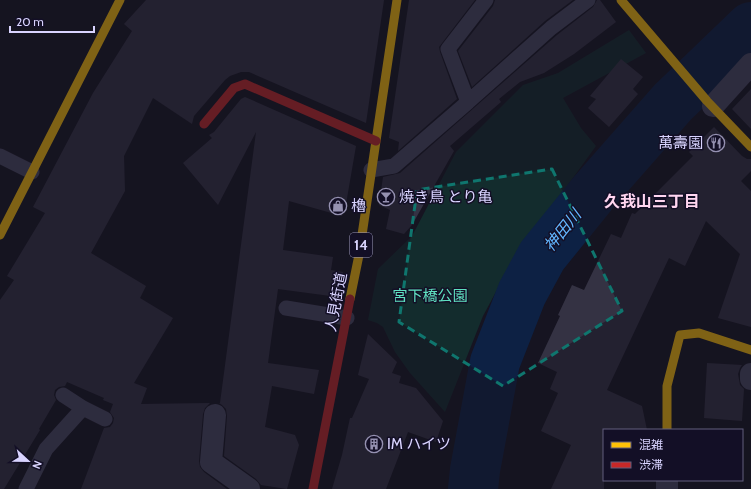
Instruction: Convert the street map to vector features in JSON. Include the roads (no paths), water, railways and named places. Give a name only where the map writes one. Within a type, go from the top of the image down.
[{"type":"street","points":[[0,235],[120,0]]},
{"type":"street","name":"人見街道","points":[[313,489],[359,256],[397,0]]},
{"type":"street","points":[[620,0],[684,75],[751,147]]},
{"type":"street","points":[[710,104],[751,64]]},
{"type":"street","points":[[204,124],[234,88],[245,84],[376,141]]},
{"type":"street","points":[[667,429],[667,386],[680,334],[698,333],[751,350]]},
{"type":"street","points":[[751,374],[751,379]]},
{"type":"street","points":[[215,415],[211,462],[249,489]]},
{"type":"lane","points":[[468,102],[448,48],[486,0]]},
{"type":"lane","points":[[371,170],[394,166],[550,28],[588,0]]},
{"type":"lane","points":[[0,156],[32,172]]},
{"type":"lane","points":[[286,308],[346,318]]},
{"type":"lane","points":[[63,394],[83,408],[105,419]]},
{"type":"lane","points":[[26,489],[46,449],[83,408]]},
{"type":"waterway","name":"神田川","points":[[473,489],[475,470],[495,362],[522,293],[542,256],[593,193],[673,102],[751,27]]},
{"type":"place","name":"萬壽園","points":[[716,143]]},
{"type":"place","name":"焼き鳥 とり亀","points":[[386,197]]},
{"type":"place","name":"櫓","points":[[338,206]]},
{"type":"place","name":"IM ハイツ","points":[[374,444]]},
{"type":"district","name":"久我山三丁目","points":[[652,201]]},
{"type":"park label","name":"宮下橋公園","points":[[430,296]]}]
